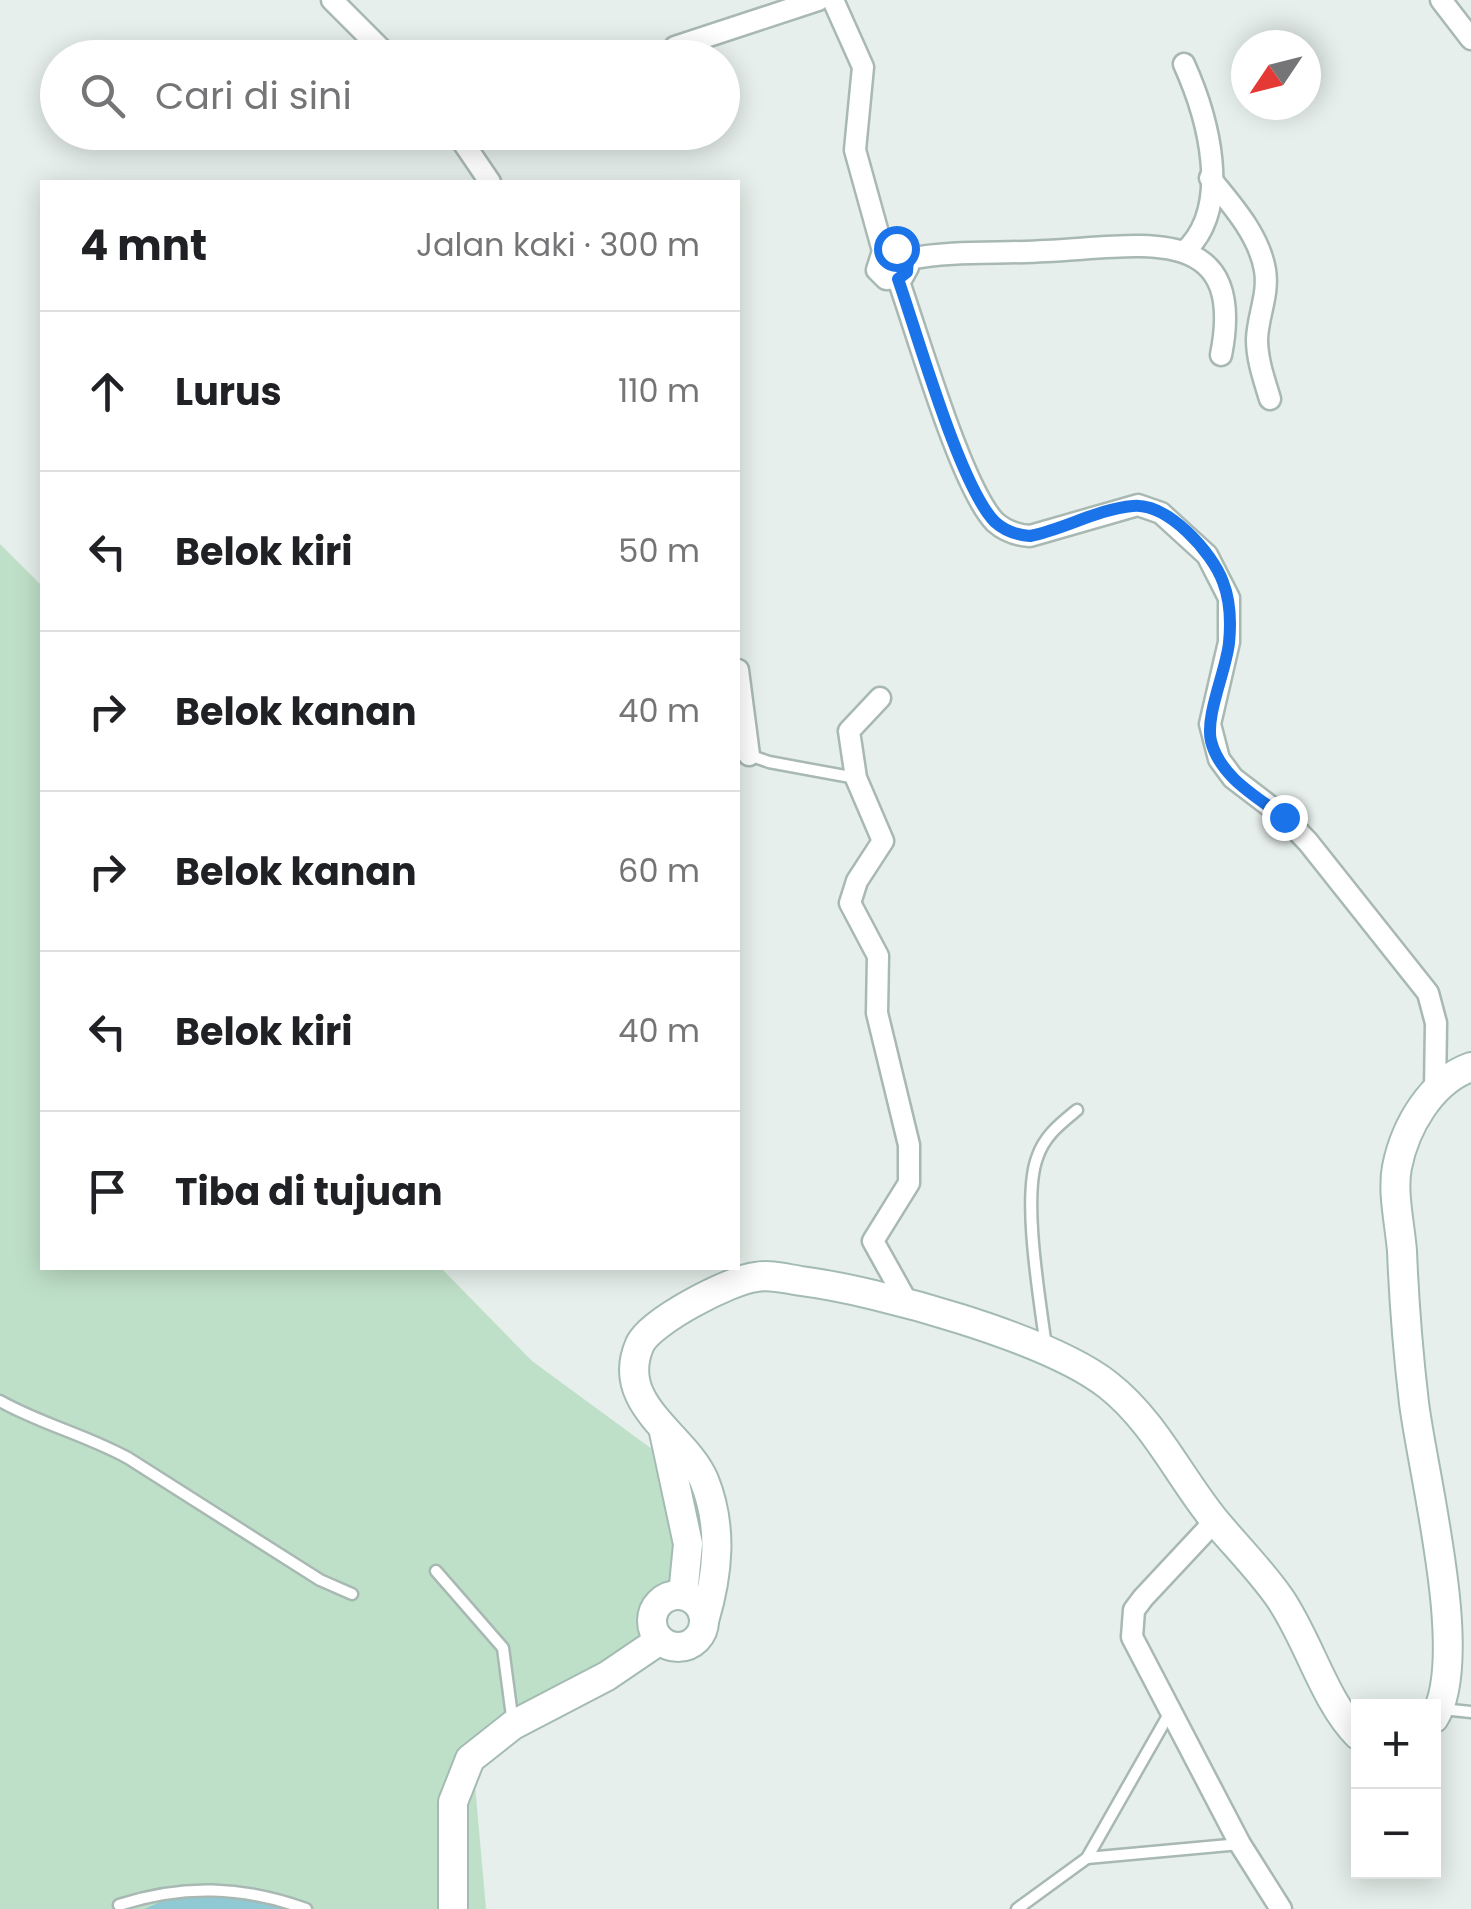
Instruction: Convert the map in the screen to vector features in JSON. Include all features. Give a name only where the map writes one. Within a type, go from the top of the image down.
[{"type":"main road","points":[[1440,1699],[1448,1657],[1444,1581],[1415,1407],[1396,1170],[1408,1135],[1436,1090],[1471,1067]]},
{"type":"main road","points":[[704,1621],[698,1604],[683,1595],[666,1597],[654,1608],[652,1625],[660,1640],[673,1647],[688,1645],[700,1636],[704,1621],[717,1557],[714,1511],[691,1458],[664,1432],[642,1400],[636,1359],[649,1332],[678,1313],[725,1288],[768,1276],[907,1302],[1084,1370],[1128,1404],[1215,1521],[1280,1598],[1351,1725]]},
{"type":"main road","points":[[664,1432],[686,1527],[688,1568],[683,1595]]},
{"type":"main road","points":[[452,1909],[455,1788],[475,1753],[513,1725],[608,1676],[660,1640]]},
{"type":"street","points":[[332,0],[372,40]]},
{"type":"street","points":[[699,40],[818,0]]},
{"type":"street","points":[[834,0],[864,67],[855,150],[883,250],[877,270],[886,279],[898,279],[907,272],[908,259]]},
{"type":"street","points":[[1441,0],[1471,39]]},
{"type":"street","points":[[1184,64],[1208,122],[1210,178],[1196,241],[1184,252]]},
{"type":"street","points":[[468,150],[489,180]]},
{"type":"street","points":[[1210,178],[1252,235],[1265,267],[1266,291],[1257,336],[1259,366],[1270,399]]},
{"type":"street","points":[[883,250],[896,248],[908,259],[1120,246],[1184,252],[1210,268],[1225,294],[1229,315],[1221,355]]},
{"type":"street","points":[[898,279],[963,462],[980,501],[996,523],[1015,535],[1030,536],[1138,505],[1161,513],[1182,529],[1222,577],[1229,598],[1229,642],[1210,724],[1211,741],[1233,778],[1284,817],[1308,842],[1428,993],[1436,1023],[1436,1090]]},
{"type":"street","points":[[880,698],[851,726],[856,778],[883,841],[858,881],[850,903],[878,956],[878,1014],[909,1145],[905,1192],[874,1242],[907,1302]]},
{"type":"street","points":[[740,703],[743,753]]},
{"type":"street","points":[[1215,1521],[1142,1598],[1131,1624],[1132,1637],[1240,1844],[1281,1909]]},
{"type":"lane","points":[[743,753],[856,778]]},
{"type":"lane","points":[[1047,1353],[1036,1259],[1035,1164],[1049,1134],[1077,1110]]},
{"type":"lane","points":[[0,1401],[39,1423],[100,1443],[128,1458],[320,1580],[352,1594]]},
{"type":"lane","points":[[436,1572],[503,1648],[513,1725]]},
{"type":"lane","points":[[1441,1714],[1471,1712]]},
{"type":"lane","points":[[1017,1909],[1087,1858],[1170,1714]]},
{"type":"lane","points":[[1087,1858],[1240,1844]]},
{"type":"lane","points":[[120,1906],[158,1892],[216,1890],[258,1895],[306,1909]]},
{"type":"green space","points":[[0,544],[40,584],[40,1270],[443,1270],[532,1361],[686,1474],[705,1542],[643,1638],[472,1751],[486,1909],[0,1909]]},
{"type":"water","points":[[238,1893],[292,1909],[144,1909],[179,1894]]},
{"type":"route","points":[[896,248],[908,259],[907,272],[898,279],[963,462],[980,501],[996,523],[1015,535],[1030,536],[1108,510],[1138,505],[1161,513],[1182,529],[1222,577],[1229,598],[1229,642],[1210,724],[1211,741],[1233,778],[1284,817]]}]
